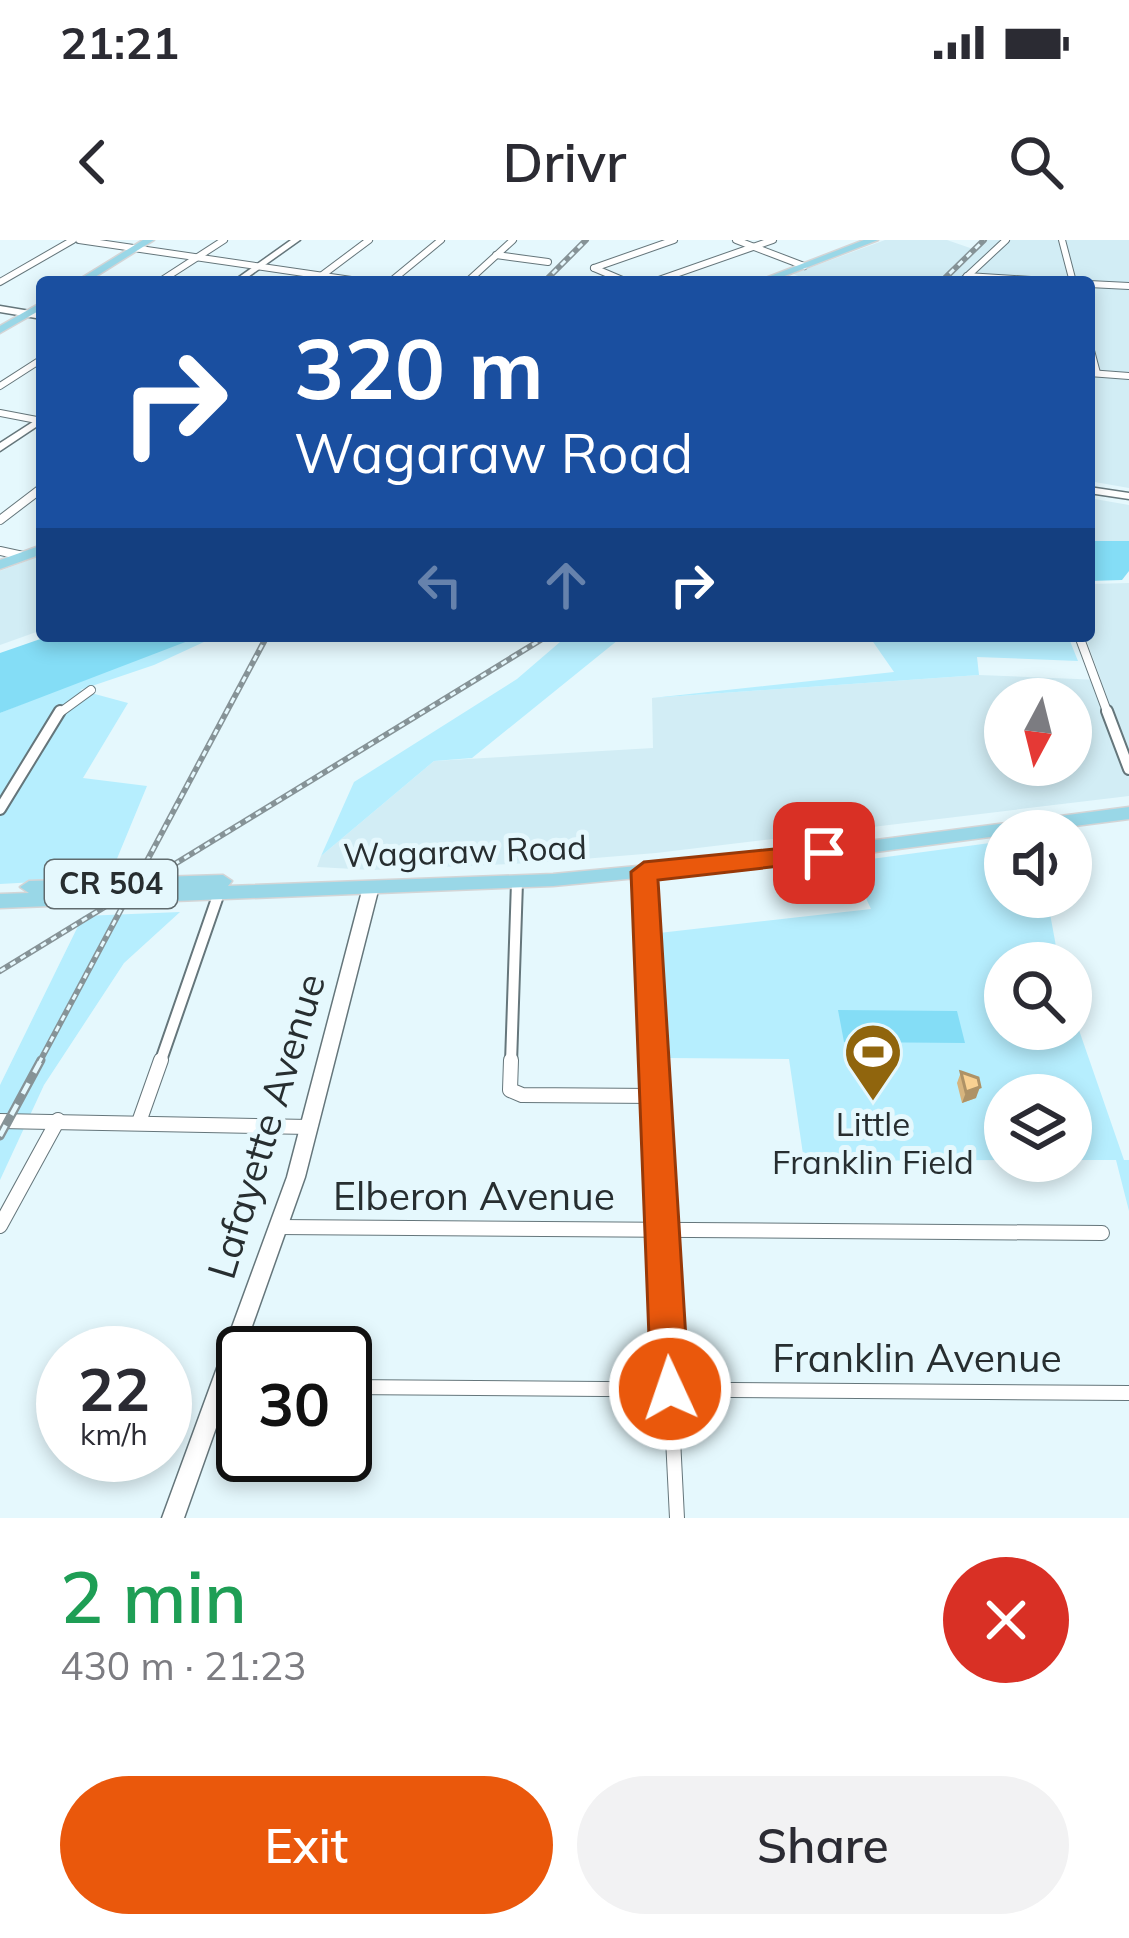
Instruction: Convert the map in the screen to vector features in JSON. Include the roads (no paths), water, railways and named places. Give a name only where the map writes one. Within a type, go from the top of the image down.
[{"type":"main road","points":[[90,276],[149,240]]},
{"type":"main road","points":[[776,276],[873,240]]},
{"type":"main road","points":[[0,331],[36,309]]},
{"type":"main road","points":[[0,565],[36,551]]},
{"type":"main road","name":"Wagaraw Road","points":[[0,889],[517,882],[644,872],[1129,813]]},
{"type":"main road","name":"Wagaraw Road","points":[[0,901],[221,886]]},
{"type":"street","points":[[0,282],[76,240],[321,276],[369,240]]},
{"type":"street","points":[[168,276],[224,240]]},
{"type":"street","points":[[244,276],[296,240]]},
{"type":"street","points":[[397,276],[441,240]]},
{"type":"street","points":[[473,276],[513,240]]},
{"type":"street","points":[[653,240],[663,244]]},
{"type":"street","points":[[613,276],[595,268],[674,240]]},
{"type":"street","points":[[736,240],[804,266]]},
{"type":"street","points":[[670,276],[773,240]]},
{"type":"street","points":[[967,276],[1006,240]]},
{"type":"street","points":[[1062,240],[1071,276]]},
{"type":"street","points":[[496,255],[548,262]]},
{"type":"street","points":[[1095,284],[1129,286]]},
{"type":"street","points":[[0,309],[36,315]]},
{"type":"street","points":[[0,386],[36,362]]},
{"type":"street","points":[[1095,373],[1129,376]]},
{"type":"street","points":[[0,413],[36,419]]},
{"type":"street","points":[[0,448],[36,423]]},
{"type":"street","points":[[1095,491],[1129,496]]},
{"type":"street","points":[[0,520],[36,493]]},
{"type":"street","points":[[0,551],[23,556]]},
{"type":"street","points":[[1081,642],[1129,769]]},
{"type":"street","points":[[0,809],[60,710],[91,690]]},
{"type":"street","points":[[644,872],[676,1518]]},
{"type":"street","points":[[517,882],[510,1090],[522,1095],[655,1096]]},
{"type":"street","points":[[139,1121],[221,886]]},
{"type":"street","name":"Lafayette Avenue","points":[[242,1326],[310,1127],[371,887]]},
{"type":"street","points":[[0,1226],[58,1120]]},
{"type":"street","points":[[0,1121],[310,1127]]},
{"type":"street","name":"Elberon Avenue","points":[[278,1227],[1102,1233]]},
{"type":"street","name":"Franklin Avenue","points":[[372,1387],[1129,1393]]},
{"type":"street","name":"Lafayette Avenue","points":[[173,1518],[216,1397]]},
{"type":"railway","points":[[550,276],[586,240]]},
{"type":"railway","points":[[947,276],[984,240]]},
{"type":"railway","points":[[131,891],[264,642]]},
{"type":"railway","points":[[131,891],[537,642]]},
{"type":"railway","points":[[0,971],[131,891]]},
{"type":"railway","points":[[39,1063],[131,891]]},
{"type":"railway","points":[[0,1136],[41,1060]]},
{"type":"place","name":"Little Franklin Field","points":[[873,1103]]}]
